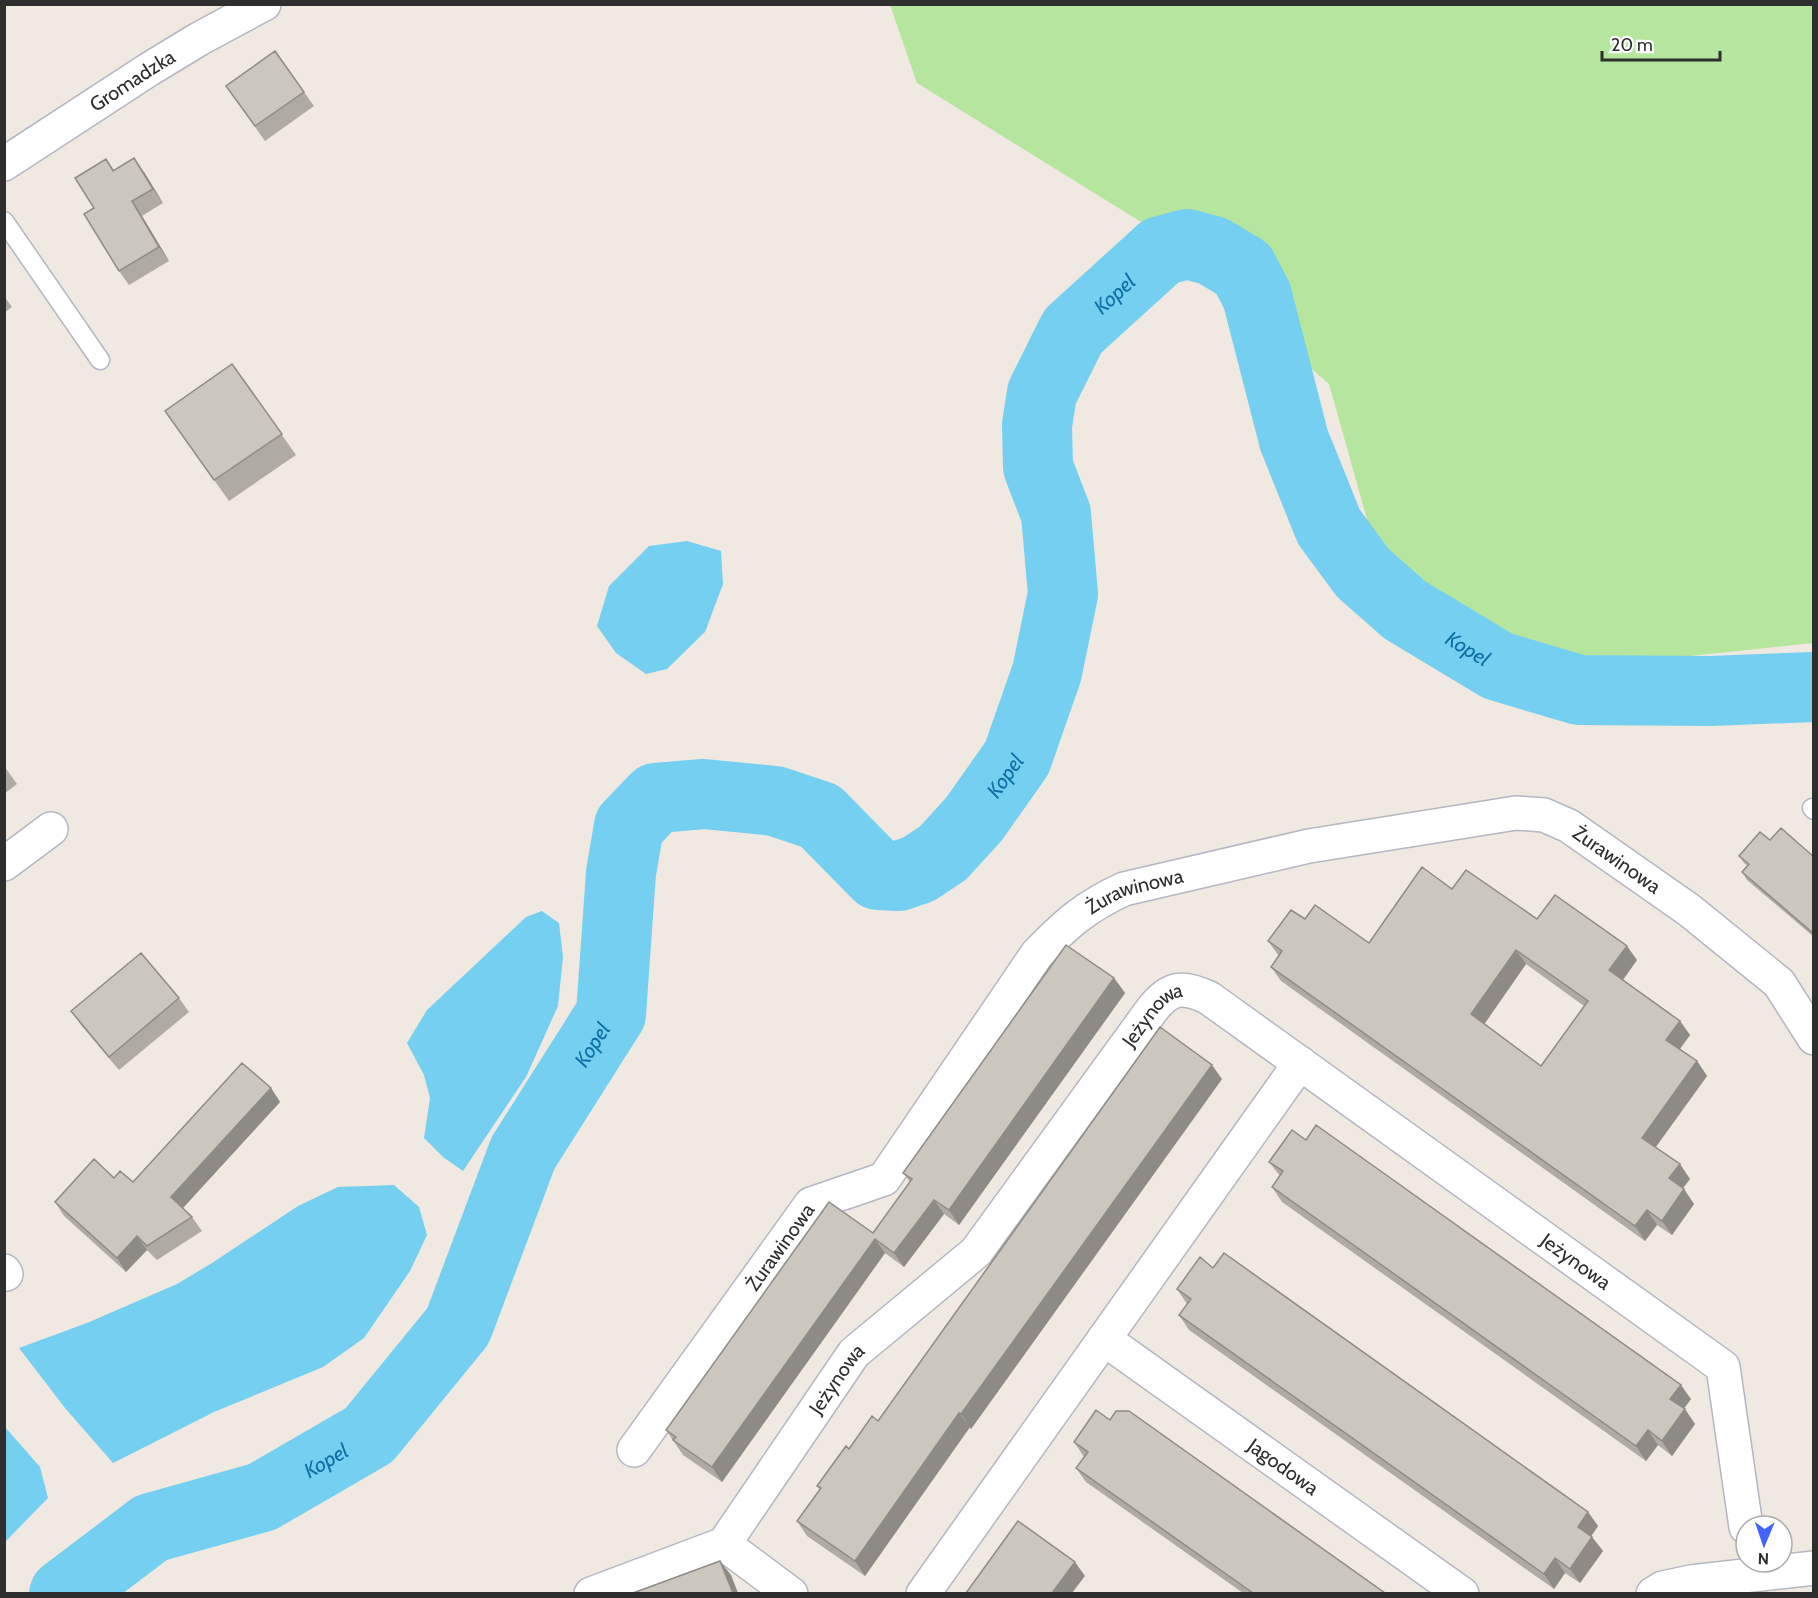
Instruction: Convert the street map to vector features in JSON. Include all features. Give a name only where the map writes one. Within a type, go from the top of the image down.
[{"type":"street","name":"Gromadzka","points":[[4,164],[158,64],[264,4]]},
{"type":"street","name":"Żurawinowa","points":[[634,1450],[811,1204],[884,1179],[1037,954],[1066,924],[1099,900],[1124,890],[1157,880],[1309,846],[1516,813],[1544,815],[1569,826],[1689,910],[1779,984],[1814,1038]]},
{"type":"street","points":[[4,864],[51,829]]},
{"type":"street","name":"Jeżynowa","points":[[724,1544],[854,1353],[976,1252],[1161,998],[1176,990],[1192,990],[1209,998],[1723,1367],[1744,1514]]},
{"type":"street","points":[[923,1593],[1300,1063]]},
{"type":"street","name":"Jagodowa","points":[[1104,1339],[1462,1593]]},
{"type":"street","points":[[591,1593],[724,1544],[790,1593]]},
{"type":"street","points":[[1794,1568],[1814,1568]]},
{"type":"street","points":[[1653,1593],[1663,1588],[1734,1572]]},
{"type":"lane","points":[[4,221],[100,360]]},
{"type":"green space","points":[[890,5],[1813,5],[1813,643],[1557,670],[1385,583],[1329,384],[1154,230],[917,83]]},
{"type":"water","points":[[687,541],[721,551],[723,584],[705,632],[667,669],[646,674],[616,653],[597,626],[609,586],[649,546]]},
{"type":"water","points":[[542,911],[559,923],[563,957],[558,1006],[526,1077],[463,1171],[443,1157],[424,1138],[430,1098],[424,1075],[407,1043],[427,1010],[526,917]]},
{"type":"water","points":[[394,1185],[419,1207],[427,1235],[410,1271],[364,1338],[323,1367],[214,1412],[113,1463],[65,1408],[19,1348],[87,1323],[177,1284],[298,1206],[338,1187]]},
{"type":"water","points":[[5,1427],[40,1467],[48,1498],[5,1542]]},
{"type":"building","points":[[275,51],[304,92],[255,126],[226,86]]},
{"type":"building","points":[[134,158],[153,189],[132,201],[159,247],[119,271],[84,214],[94,208],[75,178],[106,159],[113,171]]},
{"type":"building","points":[[232,364],[282,434],[214,480],[165,411]]},
{"type":"building","points":[[1781,828],[1814,857],[1814,934],[1742,872],[1749,864],[1739,856],[1760,832],[1770,840]]},
{"type":"building","points":[[1422,867],[1452,889],[1466,870],[1537,919],[1555,895],[1627,946],[1609,970],[1680,1021],[1666,1040],[1697,1061],[1642,1138],[1680,1164],[1669,1178],[1684,1189],[1662,1221],[1647,1210],[1635,1226],[1271,967],[1282,951],[1268,941],[1291,910],[1305,919],[1315,905],[1369,943]],"holes":[[[1516,950],[1588,1001],[1541,1066],[1471,1014]]]},
{"type":"building","points":[[1066,945],[1114,978],[949,1210],[934,1200],[894,1253],[875,1239],[712,1467],[673,1440],[676,1437],[666,1430],[829,1202],[873,1233],[912,1179],[903,1173]]},
{"type":"building","points":[[141,953],[179,998],[109,1057],[71,1011]]},
{"type":"building","points":[[1160,1027],[1212,1065],[961,1414],[959,1413],[855,1561],[797,1521],[821,1488],[817,1486],[846,1446],[849,1449],[872,1416],[878,1421]]},
{"type":"building","points":[[242,1063],[271,1088],[171,1197],[192,1217],[147,1246],[137,1236],[117,1258],[55,1202],[94,1159],[114,1178],[120,1171],[133,1182]]},
{"type":"building","points":[[1316,1125],[1681,1385],[1670,1399],[1685,1409],[1662,1441],[1648,1430],[1636,1446],[1272,1187],[1283,1171],[1269,1162],[1292,1130],[1306,1140]]},
{"type":"building","points":[[1224,1253],[1588,1512],[1578,1527],[1592,1537],[1570,1569],[1555,1558],[1544,1574],[1179,1315],[1191,1299],[1177,1289],[1200,1257],[1213,1268]]},
{"type":"building","points":[[1096,1410],[1110,1420],[1116,1411],[1129,1411],[1385,1593],[1253,1593],[1076,1468],[1088,1452],[1074,1442]]},
{"type":"building","points":[[1018,1521],[1075,1562],[1052,1593],[966,1593]]},
{"type":"building","points":[[720,1561],[733,1593],[633,1593]]},
{"type":"waterway","name":"Kopel","points":[[64,1594],[151,1528],[262,1497],[369,1435],[458,1326],[523,1153],[611,1014],[621,873],[629,826],[656,798],[704,794],[775,801],[820,816],[878,875],[899,876],[919,869],[943,853],[974,819],[1017,758],[1047,672],[1063,594],[1056,514],[1038,467],[1037,425],[1042,393],[1073,331],[1161,251],[1187,244],[1213,251],[1243,269],[1257,296],[1294,440],[1329,527],[1363,573],[1405,610],[1498,666],[1579,690],[1710,691],[1814,687]]}]
